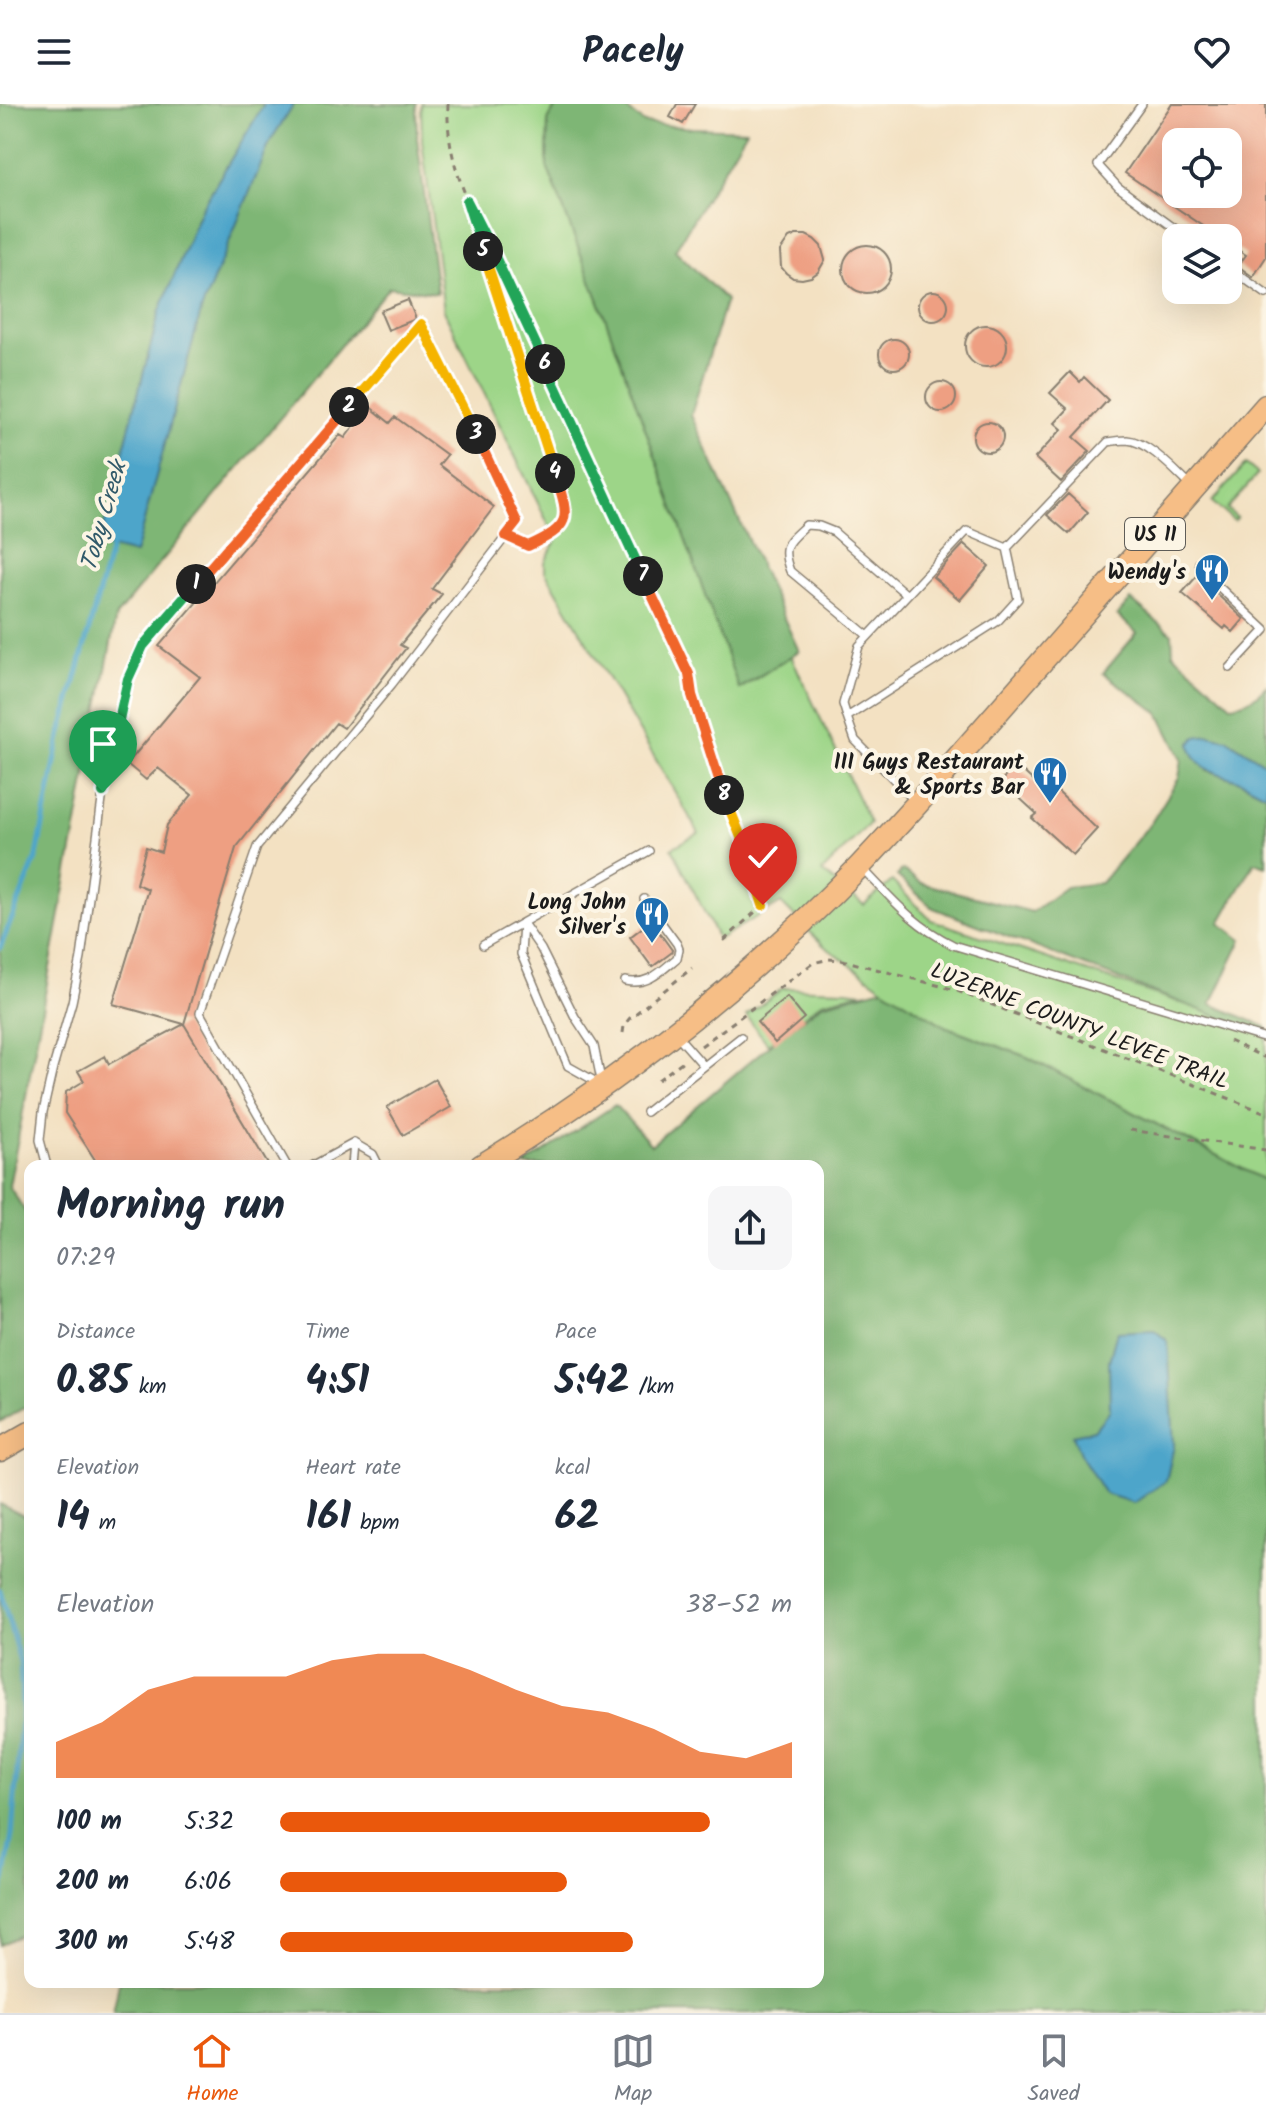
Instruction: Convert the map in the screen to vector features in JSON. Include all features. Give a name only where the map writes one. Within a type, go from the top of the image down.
[{"type":"main road","name":"US 11","points":[[490,1160],[602,1085],[674,1031],[767,954],[860,866],[1266,406]]},
{"type":"main road","points":[[0,1450],[24,1436]]},
{"type":"lane","points":[[1142,104],[1098,165],[1118,187],[1169,224]]},
{"type":"lane","points":[[1242,277],[1266,294]]},
{"type":"lane","points":[[45,1160],[40,1140],[43,1112],[81,958],[103,792],[128,679],[143,646],[421,324],[517,522],[392,684],[257,847],[200,1013],[284,1160]]},
{"type":"lane","points":[[1007,548],[1108,442],[1130,440],[1142,444],[1194,489]]},
{"type":"lane","points":[[868,636],[790,571],[784,557],[786,545],[806,525],[834,532],[907,595]]},
{"type":"lane","points":[[917,804],[855,740],[843,704],[859,646],[967,531],[1007,548]]},
{"type":"lane","points":[[847,717],[998,621],[1018,599],[1007,548]]},
{"type":"lane","points":[[1199,563],[1202,571],[1265,630],[1230,668]]},
{"type":"lane","points":[[483,945],[649,851]]},
{"type":"lane","points":[[860,866],[913,921],[953,945],[1266,1039]]},
{"type":"lane","points":[[625,981],[648,981],[679,953],[677,944],[644,899]]},
{"type":"lane","points":[[523,923],[541,949],[575,1017],[594,1046],[602,1085]]},
{"type":"lane","points":[[523,923],[521,954],[568,1066],[602,1085]]},
{"type":"lane","points":[[674,1031],[704,1066]]},
{"type":"lane","points":[[646,1112],[741,1037]]},
{"type":"lane","points":[[323,1160],[354,1143]]},
{"type":"lane","points":[[353,1160],[354,1143]]},
{"type":"lane","points":[[354,1143],[373,1154],[376,1160]]},
{"type":"path","points":[[448,104],[457,176],[567,514],[557,531],[528,546],[506,536]]},
{"type":"path","points":[[467,201],[689,674],[692,695],[727,805],[763,905],[720,944]]},
{"type":"path","name":"LUZERNE COUNTY LEVEE TRAIL","points":[[694,1052],[813,963],[842,960],[952,989],[1266,1113]]},
{"type":"path","points":[[623,1033],[629,1019],[692,968]]},
{"type":"path","points":[[658,1080],[682,1061]]},
{"type":"path","points":[[1130,1130],[1266,1150]]},
{"type":"green space","points":[[0,104],[416,104],[417,138],[437,293],[389,287],[116,616],[9,1186],[24,1210],[24,1408],[0,1422]]},
{"type":"green space","points":[[421,104],[557,104],[548,121],[547,166],[740,689],[791,656],[870,823],[822,872],[864,905],[892,881],[931,920],[1218,1015],[1266,1034],[1266,1181],[1027,1057],[947,1027],[883,988],[824,946],[781,903],[718,939],[672,848],[699,833],[545,571],[545,562],[556,540],[444,311],[422,141]]},
{"type":"green space","points":[[557,104],[620,104],[644,123],[747,130],[675,250],[726,300],[691,415],[799,651],[739,689],[605,317],[547,166],[548,121]]},
{"type":"green space","points":[[1246,464],[1258,474],[1227,509],[1237,518],[1234,521],[1212,502]]},
{"type":"green space","points":[[1131,600],[1172,634],[1173,653],[1231,705],[1250,699],[1266,686],[1266,764],[1227,739],[1207,770],[1238,780],[1266,794],[1266,866],[1255,862],[1220,923],[1242,940],[1211,1004],[1266,1027],[1266,1035],[933,908],[897,876],[903,870],[921,883],[1032,912],[1066,887],[1101,883],[1151,823],[1179,778],[1182,759],[1159,713],[1103,673],[1137,633],[1117,615]]},
{"type":"green space","points":[[783,988],[862,992],[822,1002],[768,1044],[746,1016]]},
{"type":"green space","points":[[883,988],[947,1027],[1027,1057],[1266,1181],[1266,2013],[113,2013],[118,1988],[824,1988],[824,1160],[532,1160],[615,1105],[651,1145],[822,1004]]},
{"type":"green space","points":[[0,1504],[24,1516],[24,1934],[0,1945]]},
{"type":"water","name":"Toby Creek","points":[[264,104],[294,104],[271,140],[202,308],[135,554],[99,545],[159,313],[201,209]]},
{"type":"water","points":[[1209,735],[1227,739],[1266,764],[1266,794],[1213,771],[1196,759],[1190,744],[1196,737]]},
{"type":"water","points":[[1154,1330],[1168,1341],[1174,1446],[1166,1481],[1134,1503],[1105,1494],[1080,1454],[1073,1435],[1094,1430],[1110,1410],[1109,1361],[1117,1332]]},
{"type":"building","points":[[677,104],[695,104],[683,124],[670,117]]},
{"type":"building","points":[[1172,104],[1266,104],[1266,257],[1253,277],[1242,269],[1246,255],[1242,252],[1242,224],[1200,224],[1177,208],[1242,208],[1242,128],[1162,128],[1162,198],[1125,173]]},
{"type":"building","points":[[806,235],[821,246],[825,260],[811,277],[793,278],[781,267],[780,251],[789,238]]},
{"type":"building","points":[[867,245],[884,252],[891,269],[884,286],[867,293],[850,286],[843,269],[850,252]]},
{"type":"building","points":[[933,291],[944,295],[948,306],[944,317],[933,321],[922,317],[918,306],[922,295]]},
{"type":"building","points":[[408,300],[416,319],[388,330],[380,311]]},
{"type":"building","points":[[986,325],[1001,331],[1007,346],[1001,361],[986,367],[971,361],[965,346],[971,331]]},
{"type":"building","points":[[894,339],[905,343],[909,354],[905,365],[894,369],[883,365],[879,354],[883,343]]},
{"type":"building","points":[[1070,372],[1080,382],[1084,377],[1108,400],[1074,437],[1090,451],[1061,482],[1035,458],[1062,429],[1055,423],[1068,409],[1050,393]]},
{"type":"building","points":[[941,382],[952,386],[956,397],[952,408],[941,412],[930,408],[926,397],[930,386]]},
{"type":"building","points":[[369,406],[390,423],[395,417],[447,455],[439,465],[494,507],[432,589],[442,594],[400,645],[406,648],[344,728],[336,723],[236,848],[184,1024],[113,1004],[148,889],[136,884],[146,847],[161,852],[167,825],[192,795],[158,768],[146,780],[127,764],[200,677],[159,646],[340,435],[345,438]]},
{"type":"building","points":[[988,422],[999,426],[1003,437],[999,448],[988,452],[977,448],[973,437],[977,426]]},
{"type":"building","points":[[1068,494],[1088,512],[1069,534],[1047,515]]},
{"type":"building","points":[[964,544],[989,566],[960,600],[933,577]]},
{"type":"building","name":"Wendy's","points":[[1197,576],[1244,619],[1233,632],[1226,626],[1224,629],[1182,593]]},
{"type":"building","name":"III Guys Restaurant & Sports Bar","points":[[1016,765],[1051,797],[1057,791],[1097,829],[1073,855],[1032,818],[1037,814],[1001,781]]},
{"type":"building","name":"Long John Silver's","points":[[651,921],[672,950],[652,967],[630,937]]},
{"type":"building","points":[[787,997],[804,1018],[775,1043],[757,1022]]},
{"type":"building","points":[[184,1024],[265,1160],[95,1160],[65,1113],[66,1092],[84,1081],[78,1071],[105,1056],[109,1064]]},
{"type":"building","points":[[435,1079],[451,1107],[403,1135],[387,1107]]},
{"type":"waterway","name":"Toby Creek","points":[[0,948],[37,856],[59,741],[112,544]]},
{"type":"waterway","name":"Toby Creek","points":[[0,1590],[20,1662],[22,1707],[12,1835],[0,1903]]},
{"type":"place","name":"Wendy's","points":[[1212,602]]},
{"type":"place","name":"III Guys Restaurant & Sports Bar","points":[[1050,805]]},
{"type":"place","name":"Long John Silver's","points":[[652,945]]},
{"type":"route","points":[[103,792],[128,679],[143,646],[421,324],[517,522],[506,536],[528,546],[557,531],[564,522],[567,514],[564,502],[467,201],[689,674],[692,695],[727,805],[763,905]]}]
